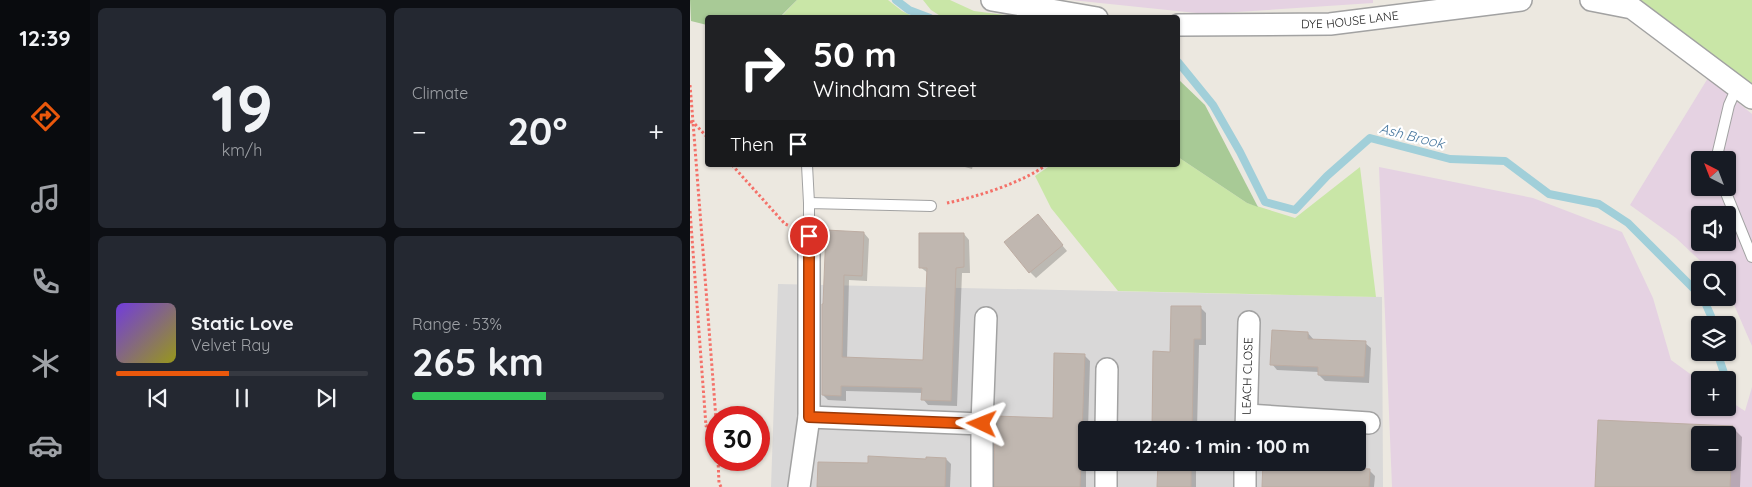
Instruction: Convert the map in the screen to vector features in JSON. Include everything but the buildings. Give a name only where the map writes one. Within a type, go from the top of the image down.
[{"type":"street","points":[[992,0],[1080,15]]},
{"type":"street","name":"DYE HOUSE LANE","points":[[1180,25],[1330,24],[1521,0]]},
{"type":"street","points":[[1591,0],[1634,4],[1744,93]]},
{"type":"street","points":[[799,487],[809,417],[809,236]]},
{"type":"street","points":[[982,487],[986,318]]},
{"type":"street","name":"LEACH CLOSE","points":[[1247,421],[1249,322]]},
{"type":"street","points":[[1106,421],[1107,369]]},
{"type":"street","points":[[809,417],[982,424]]},
{"type":"street","points":[[1366,423],[1370,423]]},
{"type":"street","points":[[1106,471],[1106,487]]},
{"type":"street","points":[[1245,487],[1246,471]]},
{"type":"lane","points":[[1718,151],[1729,105],[1744,93]]},
{"type":"lane","points":[[806,167],[810,203],[809,236]]},
{"type":"lane","points":[[1727,196],[1752,257]]},
{"type":"lane","points":[[810,203],[931,206]]},
{"type":"path","points":[[690,85],[715,406]]},
{"type":"path","points":[[692,122],[705,135]]},
{"type":"path","points":[[734,167],[785,224],[809,236]]},
{"type":"path","points":[[931,206],[970,198],[1025,177],[1043,167]]},
{"type":"path","points":[[690,211],[705,414]]},
{"type":"path","points":[[718,471],[721,487]]},
{"type":"shaded area","points":[[1071,0],[1373,0],[1373,3],[1206,14]]},
{"type":"shaded area","points":[[1708,78],[1752,114],[1752,346],[1735,306],[1736,261],[1700,261],[1676,238],[1630,205]]},
{"type":"shaded area","points":[[1379,167],[1533,198],[1622,232],[1653,298],[1671,360],[1691,374],[1691,416],[1736,416],[1736,405],[1745,411],[1752,387],[1752,487],[1392,487]]},
{"type":"shaded area","points":[[778,284],[1382,297],[1383,487],[771,487]]},
{"type":"green space","points":[[690,0],[797,0],[782,15],[705,15],[705,24],[691,21]]},
{"type":"green space","points":[[797,0],[888,0],[910,15],[783,15]]},
{"type":"green space","points":[[923,0],[950,0],[974,11],[1005,15],[939,15],[931,10]]},
{"type":"green space","points":[[1639,0],[1752,0],[1752,87],[1643,5]]},
{"type":"green space","points":[[1180,81],[1205,105],[1258,207],[1247,203],[1180,158]]},
{"type":"green space","points":[[1180,158],[1247,203],[1295,218],[1360,167],[1376,297],[1118,291],[1051,208],[1035,176],[1048,167],[1180,167]]},
{"type":"waterway","name":"Ash Brook","points":[[896,0],[909,10],[922,15]]},
{"type":"waterway","name":"Ash Brook","points":[[1180,64],[1213,105],[1240,152],[1265,202],[1295,210],[1327,176],[1370,138],[1450,159],[1505,161],[1549,194],[1599,204],[1628,223],[1691,286]]},
{"type":"waterway","name":"Ash Brook","points":[[1707,306],[1711,316]]},
{"type":"waterway","name":"Ash Brook","points":[[1720,361],[1723,371]]},
{"type":"route","points":[[809,236],[809,417],[982,424]]}]
